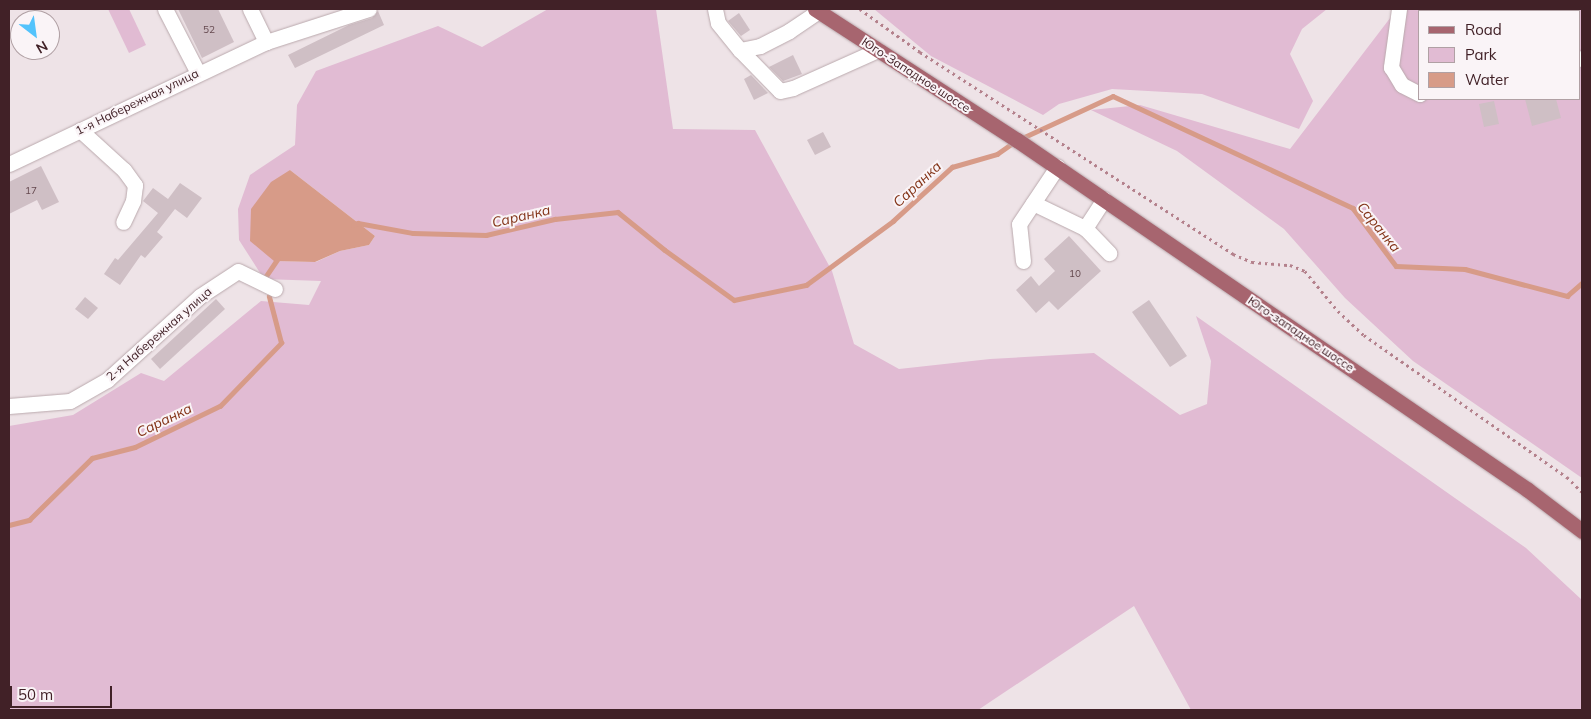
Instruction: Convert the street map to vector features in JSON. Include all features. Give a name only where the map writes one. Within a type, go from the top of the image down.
[{"type":"main road","name":"Юго-Западное шоссе","points":[[817,10],[1017,140]]},
{"type":"main road","name":"Юго-западное шоссе","points":[[1017,140],[1528,490],[1582,531]]},
{"type":"street","points":[[165,9],[198,73]]},
{"type":"street","points":[[250,9],[266,42]]},
{"type":"street","name":"1-я Набережная улица","points":[[9,164],[266,42],[369,9]]},
{"type":"street","points":[[715,9],[718,23],[740,50],[780,91],[793,88],[878,50]]},
{"type":"street","points":[[1399,9],[1391,67],[1402,86],[1418,93]]},
{"type":"street","points":[[740,50],[760,46],[789,31],[817,10]]},
{"type":"street","points":[[80,130],[124,170],[135,185],[133,201],[123,222]]},
{"type":"street","points":[[1023,261],[1019,224],[1056,167]]},
{"type":"street","points":[[1085,228],[1104,199]]},
{"type":"street","points":[[1033,203],[1085,228],[1109,253]]},
{"type":"street","name":"2-я Набережная улица","points":[[9,406],[70,401],[107,380],[200,296],[238,271],[275,289]]},
{"type":"path","points":[[860,9],[920,52],[1233,254],[1252,262],[1290,265],[1305,271],[1338,311],[1364,335],[1567,477],[1582,492]]},
{"type":"green space","points":[[108,9],[129,9],[146,45],[129,53]]},
{"type":"green space","points":[[548,9],[656,9],[673,129],[755,130],[832,271],[854,344],[899,369],[990,359],[1094,353],[1180,415],[1207,404],[1211,361],[1196,316],[1526,548],[1582,600],[1582,710],[1191,710],[1134,606],[978,710],[9,710],[9,426],[73,415],[141,373],[164,381],[261,301],[309,305],[321,281],[264,279],[239,240],[238,209],[250,175],[295,145],[297,105],[316,71],[438,26],[482,47]],"holes":[[[290,170],[375,236],[369,245],[340,251],[316,262],[275,261]]]},
{"type":"green space","points":[[874,9],[1327,9],[1302,29],[1290,54],[1313,101],[1299,129],[1202,94],[1112,89],[1059,104],[1043,115],[931,56]]},
{"type":"green space","points":[[1397,9],[1582,9],[1582,478],[1413,361],[1345,298],[1284,229],[1177,151],[1091,110],[1140,105],[1290,149]]},
{"type":"water","points":[[290,170],[375,236],[369,245],[340,251],[315,262],[274,261],[250,241],[251,209],[271,182]]},
{"type":"building","points":[[178,9],[218,9],[234,42],[202,58]]},
{"type":"building","points":[[378,11],[384,25],[295,68],[288,55],[349,25],[372,18]]},
{"type":"building","points":[[739,13],[750,30],[741,36],[728,21]]},
{"type":"building","points":[[793,55],[802,74],[783,81],[769,67]]},
{"type":"building","points":[[751,75],[768,93],[754,100],[744,79]]},
{"type":"building","points":[[1525,100],[1556,100],[1561,118],[1532,126]]},
{"type":"building","points":[[1494,101],[1499,124],[1484,127],[1479,104]]},
{"type":"building","points":[[823,132],[831,147],[815,155],[807,140]]},
{"type":"building","points":[[41,166],[59,202],[42,210],[37,200],[9,214],[9,182]]},
{"type":"building","points":[[180,183],[202,198],[187,218],[175,209],[157,232],[163,237],[145,258],[141,255],[120,285],[104,274],[115,258],[118,260],[158,213],[143,201],[153,188],[168,199]]},
{"type":"building","points":[[1069,236],[1101,271],[1058,310],[1049,301],[1036,313],[1016,290],[1031,276],[1039,286],[1055,271],[1044,259]]},
{"type":"building","points":[[85,297],[98,308],[88,319],[75,309]]},
{"type":"building","points":[[216,299],[225,309],[160,369],[151,359]]},
{"type":"building","points":[[1149,300],[1187,356],[1170,367],[1132,312]]},
{"type":"waterway","name":"Саранка","points":[[1020,139],[1113,96],[1353,208],[1396,266],[1465,269],[1567,296],[1582,283]]},
{"type":"waterway","name":"Саранка","points":[[353,225],[358,223],[413,233],[486,235],[555,219],[618,212],[665,250],[734,300],[806,285],[893,221],[952,167],[997,154],[1013,143]]},
{"type":"waterway","name":"Саранка","points":[[264,279],[278,258]]},
{"type":"waterway","name":"Саранка","points":[[9,525],[29,520],[92,458],[135,447],[220,406],[281,343],[269,297]]}]
